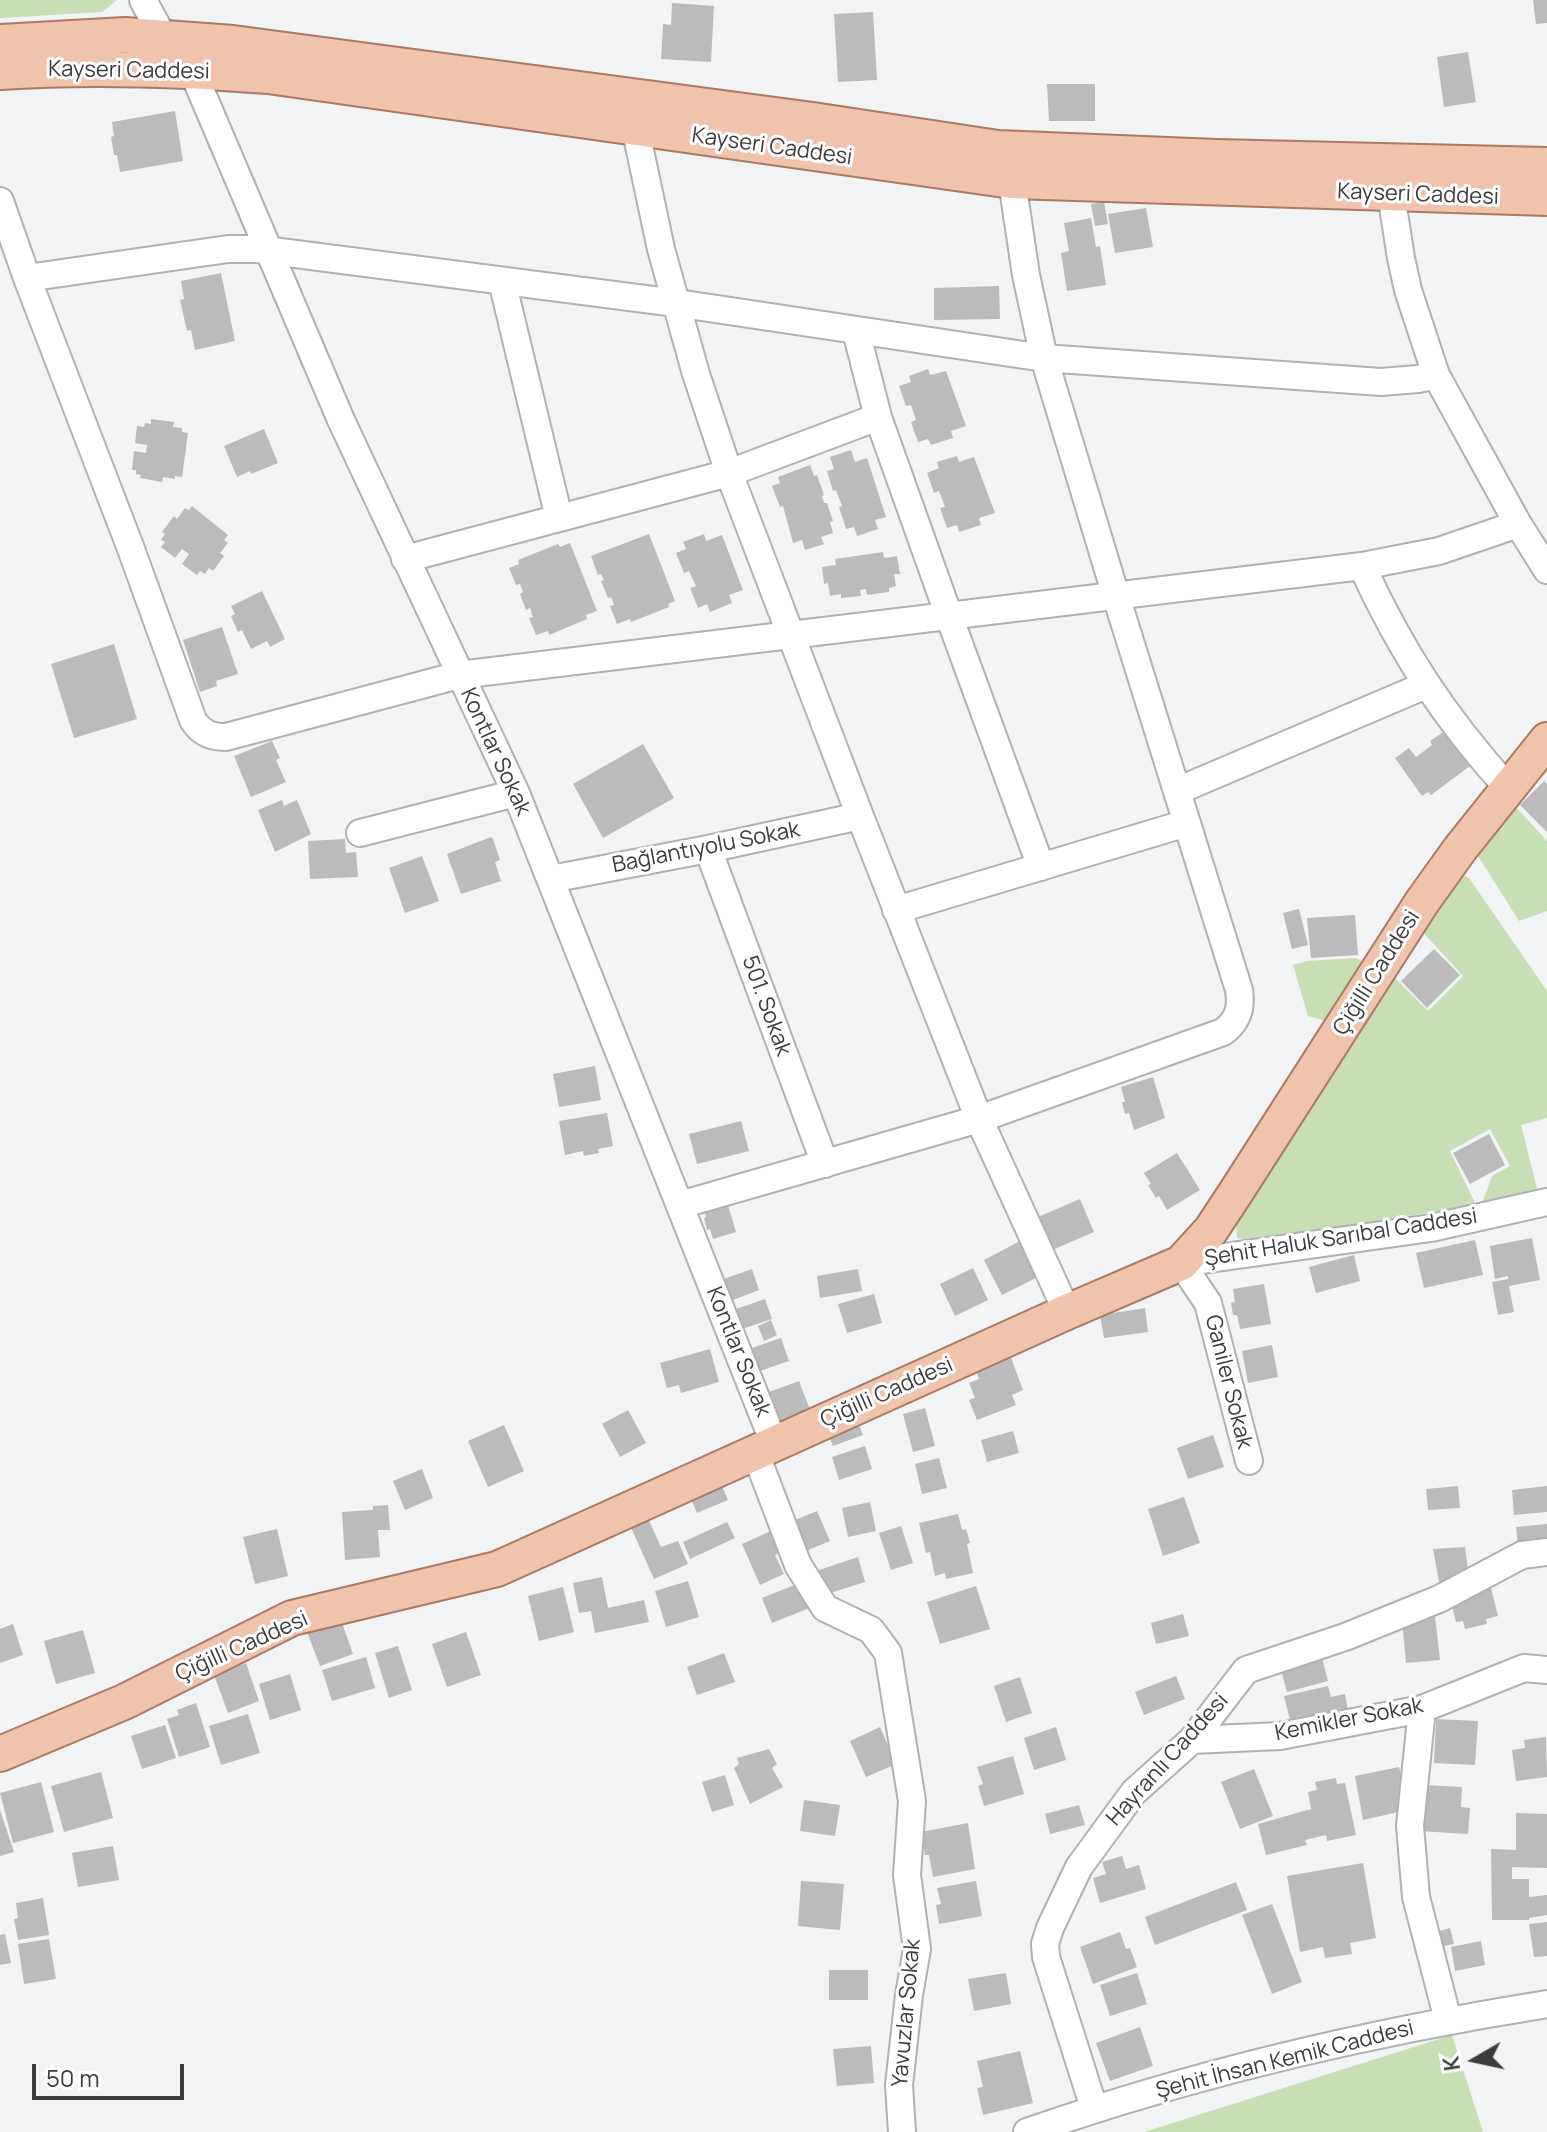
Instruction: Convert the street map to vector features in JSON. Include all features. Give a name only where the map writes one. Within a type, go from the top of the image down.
[{"type":"main road","name":"Kayseri Caddesi","points":[[0,42],[125,35],[249,45],[998,148],[1547,165]]},
{"type":"main road","name":"Kayseri Caddesi","points":[[0,72],[67,68],[192,70],[268,76],[1012,181],[1547,198]]},
{"type":"main road","name":"Çiğilli Caddesi","points":[[0,1754],[124,1702],[292,1618],[497,1569],[1181,1263],[1211,1230],[1422,902],[1547,740]]},
{"type":"street","name":"Kontlar Sokak","points":[[143,0],[163,37],[192,70],[341,420],[516,793],[680,1205],[764,1448],[798,1565],[825,1608],[871,1630],[888,1653],[896,1705]]},
{"type":"street","points":[[635,127],[661,249],[696,374],[729,473],[979,1119],[1067,1312]]},
{"type":"street","points":[[680,1205],[979,1119],[1223,1032],[1234,1022],[1240,1007],[1239,990],[1044,358],[1026,275],[1012,181]]},
{"type":"street","points":[[1391,194],[1408,290],[1436,375],[1518,524],[1547,570]]},
{"type":"street","points":[[0,201],[193,720],[202,731],[217,737],[459,675],[1362,566],[1439,551],[1518,524]]},
{"type":"street","points":[[27,278],[228,249],[269,251],[676,303],[1044,358],[1381,382],[1436,375]]},
{"type":"street","points":[[502,281],[559,518]]},
{"type":"street","points":[[856,331],[878,417],[1041,867]]},
{"type":"street","points":[[405,559],[729,473],[878,417]]},
{"type":"street","points":[[1362,566],[1402,647],[1426,685],[1479,756],[1508,788]]},
{"type":"street","points":[[1177,791],[1426,685]]},
{"type":"street","points":[[360,833],[516,793]]},
{"type":"street","name":"Bağlantıyolu Sokak","points":[[551,879],[860,816]]},
{"type":"street","points":[[896,910],[1187,823]]},
{"type":"street","name":"501. Sokak","points":[[708,849],[825,1164]]},
{"type":"street","name":"Şehit Haluk Sarıbal Caddesi","points":[[1181,1263],[1431,1228],[1547,1202]]},
{"type":"street","name":"Ganiler Sokak","points":[[1181,1263],[1208,1303],[1249,1461]]},
{"type":"street","name":"Hayranlı Caddesi","points":[[1094,2108],[1046,1957],[1047,1936],[1079,1867],[1134,1792],[1192,1740],[1246,1670],[1345,1637],[1439,1599],[1522,1555],[1547,1552]]},
{"type":"street","name":"Kemikler Sokak","points":[[1192,1740],[1280,1736],[1422,1709],[1524,1668],[1547,1670]]},
{"type":"street","name":"Yavuzlar Sokak","points":[[896,1705],[912,1801],[907,1875],[917,1949],[899,2085],[902,2132]]},
{"type":"street","points":[[1422,1709],[1410,1826],[1416,1897],[1448,2020]]},
{"type":"street","name":"Şehit İhsan Kemik Caddesi","points":[[1027,2132],[1094,2108],[1321,2047],[1448,2020],[1547,2004]]},
{"type":"green space","points":[[0,0],[117,0],[102,12],[0,18]]},
{"type":"green space","points":[[1514,805],[1547,841],[1547,911],[1519,921],[1473,848]]},
{"type":"green space","points":[[1466,876],[1547,991],[1547,1118],[1521,1125],[1538,1193],[1482,1204],[1492,1176],[1510,1166],[1490,1129],[1450,1151],[1476,1205],[1365,1223],[1237,1238],[1236,1223],[1390,973],[1428,1011],[1463,976],[1420,929],[1459,877]]},
{"type":"green space","points":[[1356,958],[1363,962],[1329,1022],[1308,1016],[1293,965],[1307,961]]},
{"type":"green space","points":[[1452,2035],[1483,2132],[1144,2132]]},
{"type":"building","points":[[1533,0],[1547,0],[1547,23],[1536,24]]},
{"type":"building","points":[[672,3],[714,6],[711,62],[661,59],[663,24],[671,25]]},
{"type":"building","points":[[873,12],[877,80],[838,82],[834,14]]},
{"type":"building","points":[[1468,52],[1476,102],[1444,107],[1437,57]]},
{"type":"building","points":[[1047,84],[1095,84],[1095,121],[1049,121]]},
{"type":"building","points":[[175,111],[183,161],[120,172],[111,137],[114,136],[112,122]]},
{"type":"building","points":[[1104,202],[1108,224],[1095,226],[1091,204]]},
{"type":"building","points":[[1146,208],[1153,247],[1115,253],[1108,214]]},
{"type":"building","points":[[1091,218],[1096,247],[1100,246],[1106,285],[1067,291],[1061,253],[1069,251],[1064,223]]},
{"type":"building","points":[[221,273],[235,341],[195,350],[180,300],[184,299],[181,281]]},
{"type":"building","points":[[999,286],[1000,319],[934,320],[934,288]]},
{"type":"building","points":[[928,369],[930,375],[946,371],[966,426],[951,431],[953,438],[931,445],[928,439],[918,442],[911,422],[916,420],[911,405],[906,406],[899,386],[911,382],[909,376]]},
{"type":"building","points":[[151,419],[174,422],[173,427],[182,428],[182,432],[188,433],[182,477],[163,477],[162,482],[140,478],[136,470],[132,470],[134,451],[146,453],[147,445],[135,443],[137,426],[151,424]]},
{"type":"building","points":[[264,429],[278,463],[237,477],[224,446]]},
{"type":"building","points":[[851,450],[855,462],[867,458],[886,517],[875,520],[878,529],[857,536],[854,527],[846,529],[839,507],[842,506],[827,471],[834,469],[830,457]]},
{"type":"building","points":[[957,456],[959,462],[974,457],[995,513],[979,518],[981,525],[959,532],[957,525],[947,528],[940,508],[945,507],[939,491],[934,493],[927,473],[939,468],[937,462]]},
{"type":"building","points":[[810,465],[814,476],[817,475],[824,503],[827,503],[833,533],[821,537],[824,544],[805,550],[802,540],[793,543],[783,506],[780,507],[772,486],[780,483],[778,477]]},
{"type":"building","points":[[192,506],[228,535],[224,540],[228,543],[220,553],[224,556],[213,571],[209,568],[205,574],[200,571],[197,575],[182,564],[189,554],[182,549],[175,558],[161,547],[165,542],[161,540],[165,534],[162,532],[174,516],[177,519],[185,508],[189,510]]},
{"type":"building","points":[[649,534],[675,601],[668,604],[669,607],[631,622],[630,619],[617,624],[610,606],[614,605],[611,597],[608,598],[601,581],[604,580],[601,574],[598,575],[591,556]]},
{"type":"building","points":[[704,534],[706,541],[722,535],[743,590],[729,595],[732,603],[710,612],[707,604],[698,608],[690,588],[696,586],[689,571],[684,573],[676,553],[686,549],[683,542]]},
{"type":"building","points":[[570,543],[597,611],[586,615],[587,619],[549,635],[548,631],[536,635],[529,618],[533,617],[530,608],[526,610],[520,584],[516,585],[509,568],[519,564],[518,560],[558,544],[560,547]]},
{"type":"building","points":[[883,552],[884,558],[897,556],[900,574],[894,574],[896,586],[889,588],[889,592],[867,595],[866,589],[860,590],[861,596],[830,596],[828,583],[824,584],[822,567],[836,565],[835,559]]},
{"type":"building","points":[[262,591],[285,639],[270,647],[267,641],[251,649],[242,630],[238,632],[231,616],[235,614],[231,606]]},
{"type":"building","points":[[222,627],[238,674],[216,681],[217,686],[200,692],[183,640]]},
{"type":"building","points":[[114,644],[137,719],[74,738],[51,664]]},
{"type":"building","points":[[1445,731],[1470,766],[1431,795],[1428,792],[1422,796],[1395,758],[1409,748],[1416,757],[1432,745],[1430,741]]},
{"type":"building","points":[[272,741],[286,782],[251,797],[234,756]]},
{"type":"building","points":[[643,744],[674,798],[603,838],[573,784]]},
{"type":"building","points":[[1544,781],[1547,784],[1547,832],[1520,805]]},
{"type":"building","points":[[282,800],[284,806],[297,800],[311,834],[275,852],[258,810]]},
{"type":"building","points":[[491,837],[500,860],[495,862],[501,881],[461,894],[447,854]]},
{"type":"building","points":[[345,839],[346,853],[356,852],[358,877],[310,879],[308,841]]},
{"type":"building","points":[[422,856],[439,901],[405,913],[389,868]]},
{"type":"building","points":[[1299,909],[1308,945],[1292,949],[1283,913]]},
{"type":"building","points":[[1355,915],[1358,955],[1311,958],[1307,918]]},
{"type":"building","points":[[1434,949],[1460,975],[1427,1008],[1401,981]]},
{"type":"building","points":[[595,1066],[601,1100],[559,1107],[553,1074]]},
{"type":"building","points":[[1153,1077],[1165,1118],[1134,1130],[1129,1113],[1125,1114],[1121,1087]]},
{"type":"building","points":[[607,1113],[613,1146],[584,1156],[583,1151],[565,1155],[559,1121]]},
{"type":"building","points":[[741,1121],[749,1151],[697,1164],[689,1134]]},
{"type":"building","points":[[1489,1134],[1505,1165],[1470,1184],[1453,1153]]},
{"type":"building","points":[[1177,1153],[1200,1190],[1167,1210],[1159,1196],[1156,1198],[1144,1173]]},
{"type":"building","points":[[1080,1199],[1094,1232],[1050,1251],[1038,1217]]},
{"type":"building","points":[[727,1202],[736,1232],[713,1239],[710,1229],[707,1230],[704,1208]]},
{"type":"building","points":[[1532,1238],[1540,1280],[1509,1286],[1514,1312],[1498,1315],[1492,1282],[1508,1279],[1508,1276],[1495,1279],[1490,1246]]},
{"type":"building","points":[[1475,1240],[1483,1275],[1424,1288],[1416,1253]]},
{"type":"building","points":[[1020,1241],[1038,1277],[1002,1295],[984,1260]]},
{"type":"building","points":[[1354,1255],[1360,1281],[1316,1293],[1309,1267]]},
{"type":"building","points":[[973,1268],[988,1300],[955,1316],[940,1284]]},
{"type":"building","points":[[752,1269],[759,1290],[728,1302],[721,1280]]},
{"type":"building","points":[[858,1269],[862,1291],[820,1298],[817,1276]]},
{"type":"building","points":[[1264,1284],[1271,1324],[1240,1329],[1237,1315],[1233,1315],[1233,1289]]},
{"type":"building","points":[[874,1294],[882,1323],[847,1333],[838,1304]]},
{"type":"building","points":[[765,1299],[772,1319],[739,1330],[733,1310]]},
{"type":"building","points":[[1145,1308],[1148,1332],[1104,1338],[1100,1315]]},
{"type":"building","points":[[771,1320],[777,1335],[764,1341],[758,1326]]},
{"type":"building","points":[[781,1338],[789,1361],[754,1373],[746,1350]]},
{"type":"building","points":[[1272,1345],[1278,1377],[1248,1383],[1242,1351]]},
{"type":"building","points":[[710,1349],[719,1382],[681,1393],[679,1385],[667,1388],[660,1363]]},
{"type":"building","points":[[1010,1355],[1023,1390],[1012,1395],[1016,1405],[977,1420],[969,1400],[975,1398],[969,1383],[979,1379],[975,1368]]},
{"type":"building","points":[[799,1381],[810,1410],[772,1425],[761,1395]]},
{"type":"building","points":[[925,1408],[935,1446],[913,1452],[903,1414]]},
{"type":"building","points":[[628,1410],[646,1443],[620,1457],[602,1424]]},
{"type":"building","points":[[855,1415],[863,1435],[833,1446],[825,1426]]},
{"type":"building","points":[[504,1425],[524,1471],[488,1487],[468,1441]]},
{"type":"building","points":[[1013,1431],[1019,1453],[987,1462],[981,1440]]},
{"type":"building","points":[[1213,1435],[1224,1467],[1188,1479],[1177,1448]]},
{"type":"building","points":[[865,1446],[872,1469],[839,1480],[832,1457]]},
{"type":"building","points":[[939,1458],[947,1488],[922,1494],[915,1464]]},
{"type":"building","points":[[422,1469],[433,1498],[405,1510],[393,1481]]},
{"type":"building","points":[[720,1481],[728,1500],[697,1513],[689,1494]]},
{"type":"building","points":[[1458,1486],[1460,1508],[1428,1510],[1426,1489]]},
{"type":"building","points":[[1547,1486],[1547,1512],[1514,1515],[1512,1490]]},
{"type":"building","points":[[1184,1497],[1200,1543],[1163,1556],[1148,1509]]},
{"type":"building","points":[[870,1502],[876,1531],[848,1537],[842,1508]]},
{"type":"building","points":[[388,1505],[390,1530],[378,1530],[380,1557],[345,1560],[342,1512],[373,1510],[373,1506]]},
{"type":"building","points":[[817,1511],[830,1541],[808,1550],[795,1520]]},
{"type":"building","points":[[646,1514],[661,1547],[678,1541],[688,1564],[654,1579],[629,1523]]},
{"type":"building","points":[[958,1514],[962,1530],[966,1529],[970,1543],[967,1544],[973,1573],[946,1579],[945,1573],[935,1576],[919,1523]]},
{"type":"building","points":[[727,1522],[735,1538],[690,1559],[683,1542]]},
{"type":"building","points":[[1547,1524],[1547,1544],[1518,1547],[1516,1527]]},
{"type":"building","points":[[901,1526],[913,1563],[891,1570],[879,1533]]},
{"type":"building","points":[[277,1529],[288,1576],[255,1584],[243,1537]]},
{"type":"building","points":[[773,1530],[782,1551],[775,1555],[784,1574],[760,1585],[742,1544]]},
{"type":"building","points":[[1465,1547],[1469,1577],[1440,1587],[1433,1549]]},
{"type":"building","points":[[858,1557],[865,1582],[827,1594],[819,1570]]},
{"type":"building","points":[[602,1577],[608,1608],[644,1600],[649,1622],[595,1633],[591,1611],[579,1613],[573,1583]]},
{"type":"building","points":[[688,1581],[699,1617],[666,1627],[655,1591]]},
{"type":"building","points":[[802,1582],[812,1607],[772,1623],[762,1598]]},
{"type":"building","points":[[976,1586],[990,1629],[940,1644],[927,1602]]},
{"type":"building","points":[[563,1587],[574,1632],[539,1641],[528,1596]]},
{"type":"building","points":[[1491,1588],[1498,1616],[1486,1619],[1487,1624],[1465,1629],[1463,1621],[1456,1622],[1452,1606],[1459,1604],[1457,1596]]},
{"type":"building","points":[[1183,1614],[1189,1636],[1156,1644],[1151,1623]]},
{"type":"building","points":[[1435,1615],[1440,1660],[1406,1663],[1402,1619]]},
{"type":"building","points":[[341,1620],[353,1654],[320,1666],[307,1632]]},
{"type":"building","points":[[13,1624],[23,1655],[0,1663],[0,1629]]},
{"type":"building","points":[[83,1630],[95,1673],[56,1684],[44,1641]]},
{"type":"building","points":[[466,1632],[481,1675],[447,1687],[432,1644]]},
{"type":"building","points":[[398,1646],[412,1690],[389,1698],[375,1653]]},
{"type":"building","points":[[724,1653],[735,1682],[697,1695],[687,1667]]},
{"type":"building","points":[[1321,1654],[1328,1681],[1287,1692],[1280,1666]]},
{"type":"building","points":[[366,1657],[375,1688],[332,1701],[322,1670]]},
{"type":"building","points":[[246,1663],[259,1701],[228,1713],[214,1675]]},
{"type":"building","points":[[290,1674],[301,1710],[270,1720],[259,1684]]},
{"type":"building","points":[[1176,1676],[1185,1699],[1144,1715],[1135,1692]]},
{"type":"building","points":[[1020,1677],[1032,1713],[1006,1722],[994,1686]]},
{"type":"building","points":[[1328,1686],[1331,1697],[1345,1694],[1348,1711],[1291,1724],[1284,1696]]},
{"type":"building","points":[[196,1703],[210,1747],[179,1757],[167,1719],[179,1715],[177,1710]]},
{"type":"building","points":[[248,1714],[260,1753],[221,1765],[209,1726]]},
{"type":"building","points":[[1436,1719],[1478,1721],[1475,1765],[1434,1763]]},
{"type":"building","points":[[165,1725],[176,1758],[142,1769],[131,1736]]},
{"type":"building","points":[[880,1727],[896,1764],[866,1777],[850,1741]]},
{"type":"building","points":[[1056,1727],[1066,1760],[1034,1770],[1024,1738]]},
{"type":"building","points":[[1546,1737],[1547,1777],[1516,1781],[1512,1750],[1525,1748],[1524,1740]]},
{"type":"building","points":[[769,1749],[777,1764],[772,1768],[783,1787],[750,1804],[734,1768],[739,1764],[737,1758]]},
{"type":"building","points":[[1013,1756],[1024,1794],[984,1806],[978,1786],[983,1784],[977,1767]]},
{"type":"building","points":[[1399,1767],[1405,1792],[1399,1793],[1403,1811],[1363,1820],[1355,1776]]},
{"type":"building","points":[[1254,1769],[1273,1816],[1240,1829],[1221,1782]]},
{"type":"building","points":[[101,1772],[113,1818],[64,1832],[51,1786]]},
{"type":"building","points":[[725,1775],[734,1805],[712,1812],[702,1782]]},
{"type":"building","points":[[1336,1778],[1337,1784],[1345,1783],[1356,1835],[1327,1841],[1326,1835],[1305,1840],[1307,1845],[1266,1855],[1258,1824],[1311,1809],[1308,1792],[1317,1790],[1315,1782]]},
{"type":"building","points":[[41,1782],[54,1832],[13,1843],[0,1793]]},
{"type":"building","points":[[1422,1785],[1462,1787],[1461,1807],[1470,1808],[1468,1834],[1419,1831]]},
{"type":"building","points":[[804,1800],[840,1805],[835,1836],[800,1831]]},
{"type":"building","points":[[1079,1805],[1085,1825],[1050,1834],[1045,1814]]},
{"type":"building","points":[[0,1810],[14,1852],[0,1856]]},
{"type":"building","points":[[1516,1813],[1547,1814],[1547,1868],[1512,1867],[1512,1879],[1529,1879],[1529,1897],[1547,1895],[1547,1915],[1529,1920],[1492,1920],[1491,1849],[1516,1850]]},
{"type":"building","points":[[968,1823],[975,1869],[933,1877],[921,1832]]},
{"type":"building","points":[[113,1846],[119,1880],[78,1887],[72,1853]]},
{"type":"building","points":[[1122,1856],[1126,1869],[1139,1865],[1146,1889],[1100,1903],[1093,1878],[1106,1874],[1102,1862]]},
{"type":"building","points":[[1363,1863],[1376,1938],[1350,1943],[1352,1954],[1325,1958],[1323,1947],[1300,1952],[1287,1876]]},
{"type":"building","points":[[801,1881],[844,1884],[840,1930],[798,1926]]},
{"type":"building","points":[[976,1881],[982,1916],[939,1924],[936,1905],[941,1904],[937,1888]]},
{"type":"building","points":[[1236,1882],[1247,1910],[1155,1945],[1145,1917]]},
{"type":"building","points":[[43,1898],[49,1935],[18,1940],[14,1919],[18,1918],[16,1903]]},
{"type":"building","points":[[1272,1904],[1302,1982],[1272,1994],[1242,1915]]},
{"type":"building","points":[[1547,1922],[1547,1956],[1534,1957],[1529,1924]]},
{"type":"building","points":[[1450,1928],[1454,1944],[1438,1947],[1435,1932]]},
{"type":"building","points":[[1120,1932],[1137,1967],[1093,1984],[1080,1947]]},
{"type":"building","points":[[5,1934],[11,1963],[0,1965],[0,1935]]},
{"type":"building","points":[[49,1939],[56,1979],[24,1984],[18,1944]]},
{"type":"building","points":[[1481,1941],[1485,1965],[1455,1971],[1451,1947]]},
{"type":"building","points":[[829,1970],[868,1970],[868,2000],[829,2000]]},
{"type":"building","points":[[1006,1973],[1011,2004],[974,2011],[968,1979]]},
{"type":"building","points":[[1137,1973],[1147,2004],[1110,2016],[1100,1985]]},
{"type":"building","points":[[1140,2027],[1153,2066],[1110,2081],[1096,2043]]},
{"type":"building","points":[[871,2046],[874,2083],[837,2086],[833,2049]]},
{"type":"building","points":[[1020,2051],[1033,2103],[983,2115],[977,2088],[983,2087],[977,2061]]}]
